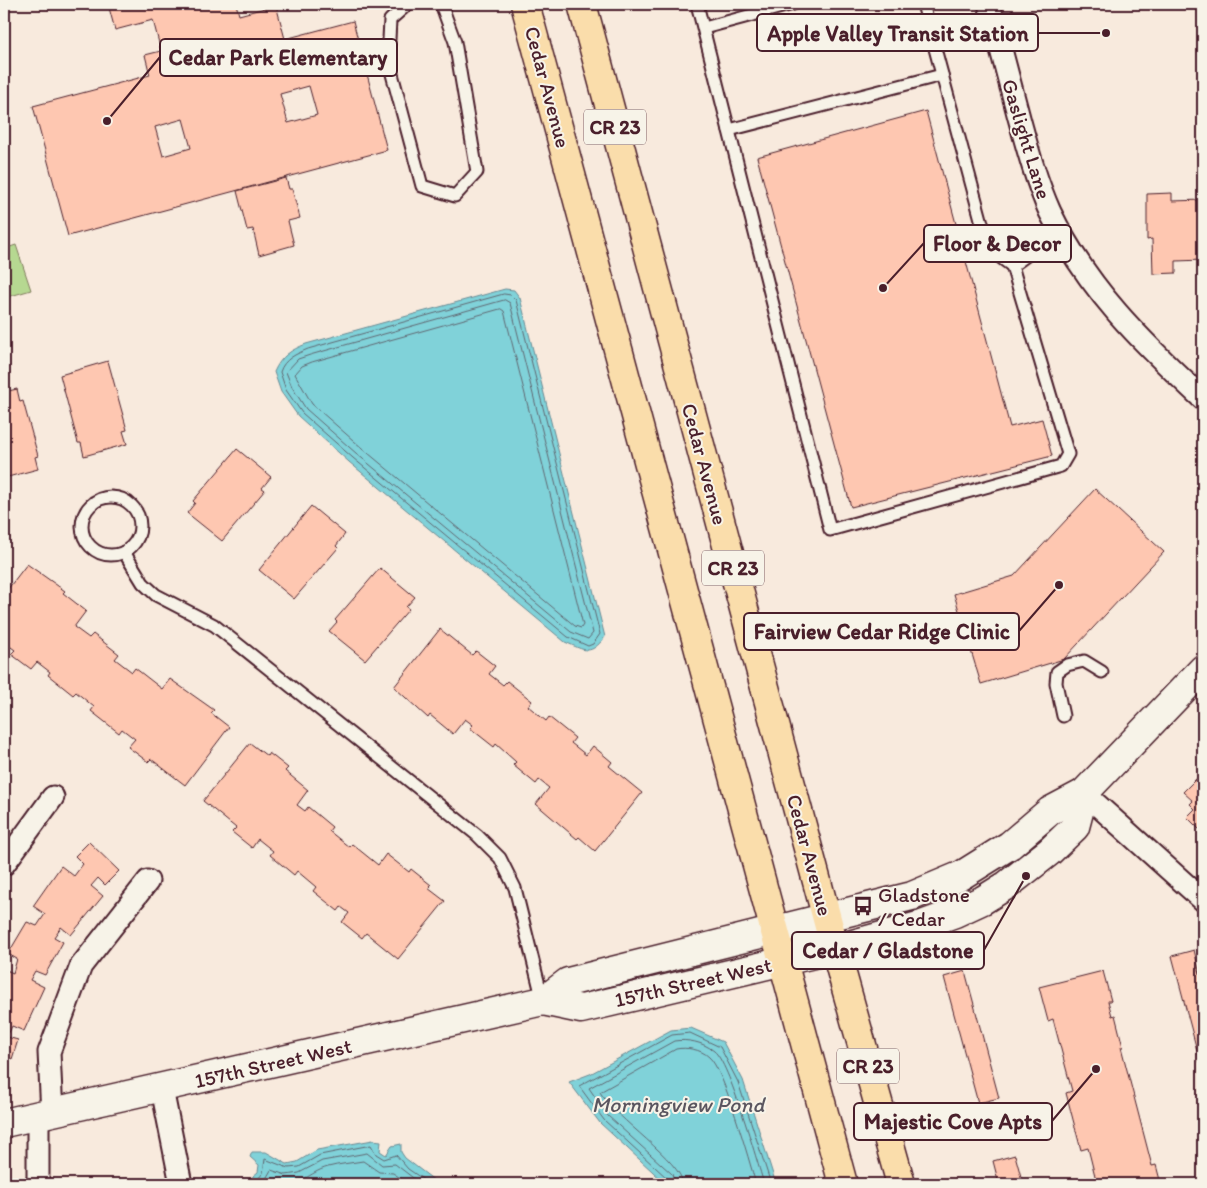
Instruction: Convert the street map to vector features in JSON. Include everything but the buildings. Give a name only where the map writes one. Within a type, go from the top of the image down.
[{"type":"main road","name":"Cedar Avenue","points":[[525,4],[843,1184]]},
{"type":"main road","name":"Cedar Avenue","points":[[582,4],[826,916],[901,1184]]},
{"type":"street","name":"Gaslight Lane","points":[[989,4],[1032,164],[1050,211],[1085,272],[1122,321],[1203,399]]},
{"type":"street","name":"157th Street West","points":[[4,1123],[45,1116],[543,1001],[568,982],[912,896],[955,879],[1010,845],[1050,811],[1084,793],[1203,669]]},
{"type":"street","name":"157th Street West","points":[[543,1001],[581,1009],[783,961],[922,925],[983,900],[1049,852],[1075,827],[1084,793]]},
{"type":"street","points":[[1084,793],[1203,900]]},
{"type":"street","points":[[4,864],[52,797]]},
{"type":"street","points":[[38,1184],[50,1052],[81,966],[148,881]]},
{"type":"street","points":[[162,1088],[181,1184]]},
{"type":"lane","points":[[408,4],[390,20],[388,59],[422,186],[455,196],[477,172],[454,42],[441,4]]},
{"type":"lane","points":[[696,4],[704,28],[830,530],[1061,466],[1068,454],[1012,266],[989,249],[923,4]]},
{"type":"lane","points":[[704,28],[793,4]]},
{"type":"lane","points":[[729,130],[942,75]]},
{"type":"lane","points":[[1012,266],[1034,250],[1065,238]]},
{"type":"lane","points":[[108,497],[124,498],[130,502],[137,514],[140,532],[138,538],[124,552],[106,555],[94,550],[85,541],[81,529],[82,519],[92,504],[99,500],[108,497]]},
{"type":"lane","points":[[124,552],[143,583],[156,595],[214,626],[471,830],[500,858],[515,888],[543,1001]]},
{"type":"lane","points":[[1062,716],[1056,683],[1058,672],[1068,665],[1084,661],[1102,672]]},
{"type":"green space","points":[[16,245],[31,290],[4,298],[4,249]]},
{"type":"water","points":[[505,289],[514,290],[520,298],[605,637],[595,647],[587,650],[565,642],[349,462],[298,416],[281,392],[274,372],[287,354],[306,344]]},
{"type":"water","name":"Morningview Pond","points":[[691,1028],[723,1042],[743,1080],[776,1184],[666,1184],[600,1123],[569,1082],[590,1074],[671,1030]]},
{"type":"water","points":[[373,1140],[381,1141],[380,1151],[386,1155],[392,1146],[401,1144],[401,1152],[405,1158],[439,1184],[251,1184],[253,1176],[258,1172],[259,1165],[250,1157],[252,1152],[266,1152],[287,1164],[297,1162],[317,1150]]},
{"type":"place","name":"Apple Valley Transit Station","points":[[1106,33]]},
{"type":"place","name":"Cedar Park Elementary","points":[[107,121]]},
{"type":"place","name":"Floor & Decor","points":[[883,288]]},
{"type":"place","name":"Fairview Cedar Ridge Clinic","points":[[1059,585]]},
{"type":"place","name":"Cedar / Gladstone","points":[[1026,876]]},
{"type":"place","name":"Gladstone / Cedar","points":[[863,906]]},
{"type":"place","name":"Majestic Cove Apts","points":[[1096,1069]]}]
